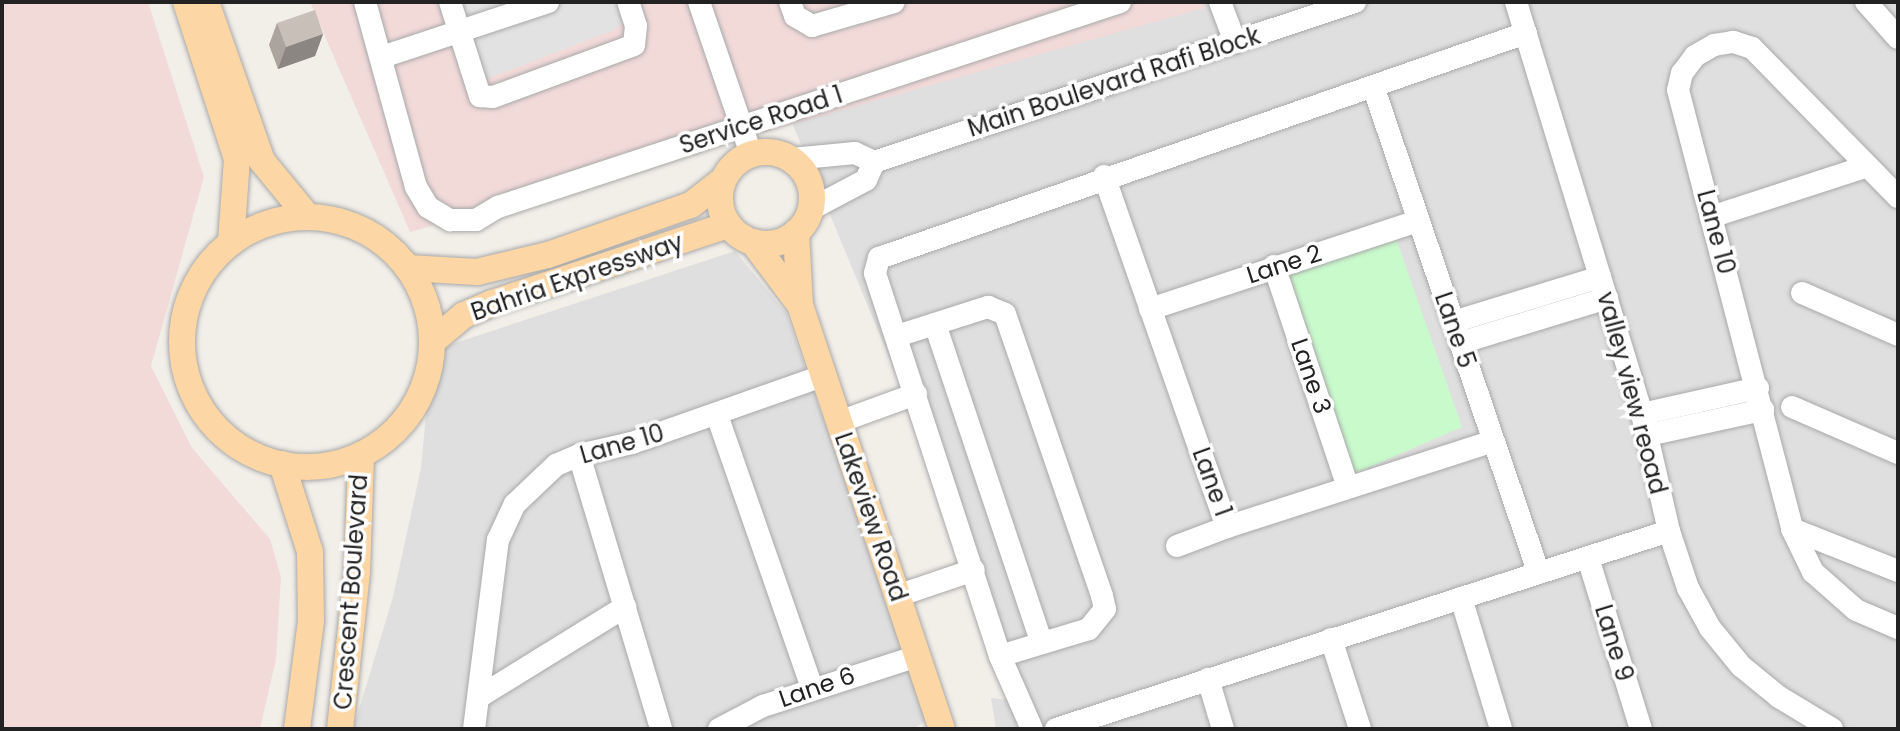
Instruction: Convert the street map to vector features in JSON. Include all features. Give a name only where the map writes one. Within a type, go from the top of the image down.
[{"type":"main road","points":[[186,2],[237,159],[231,243]]},
{"type":"main road","points":[[206,2],[262,161],[308,217]]},
{"type":"main road","points":[[753,242],[780,242],[796,232],[811,209],[808,177],[792,159],[772,152],[751,154],[734,164],[722,181],[720,204],[728,225],[753,242],[800,305]]},
{"type":"main road","name":"Bahria Expressway","points":[[408,268],[477,272],[548,255],[691,205],[722,181]]},
{"type":"main road","points":[[308,217],[364,231],[408,268],[426,303],[433,341],[424,387],[414,408],[381,443],[361,455],[309,467],[282,464],[226,437],[204,413],[189,385],[182,354],[192,292],[231,243],[268,224],[308,217]]},
{"type":"main road","name":"Bahria Expressway","points":[[433,341],[464,315],[492,303],[728,225]]},
{"type":"main road","points":[[796,232],[800,305]]},
{"type":"main road","name":"Lakeview Road","points":[[800,305],[942,729]]},
{"type":"main road","name":"Crescent Boulevard","points":[[340,729],[357,572],[361,455]]},
{"type":"main road","name":"Crescent Boulevard","points":[[282,464],[310,552],[311,621],[297,729]]},
{"type":"street","points":[[365,2],[382,57],[548,2]]},
{"type":"street","points":[[450,2],[480,96],[493,97],[634,45],[636,26],[628,2]]},
{"type":"street","points":[[699,2],[751,154]]},
{"type":"street","points":[[790,2],[803,23],[840,11],[894,2]]},
{"type":"street","name":"Service Road 1","points":[[382,57],[416,187],[428,207],[450,220],[476,220],[498,207],[1120,2]]},
{"type":"street","points":[[1220,2],[1235,42]]},
{"type":"street","name":"valley view reoad","points":[[1516,2],[1645,425],[1669,531],[1688,588],[1725,647],[1779,697],[1832,729]]},
{"type":"street","points":[[1866,2],[1898,38]]},
{"type":"street","name":"Main Boulevard Rafi Block","points":[[874,162],[1342,4]]},
{"type":"street","points":[[1032,729],[1000,656],[875,273],[879,258],[1104,176],[1374,89],[1526,33]]},
{"type":"street","name":"Lane 10","points":[[1898,197],[1865,167],[1752,48],[1733,42],[1714,45],[1695,56],[1682,73],[1678,90],[1758,388],[1792,529],[1813,572],[1856,610],[1898,628]]},
{"type":"street","name":"Lane 5","points":[[1374,89],[1538,571]]},
{"type":"street","points":[[792,159],[855,153],[874,162],[866,180],[811,209]]},
{"type":"street","points":[[1711,217],[1865,167]]},
{"type":"street","name":"Lane 1","points":[[1104,176],[1227,527],[1493,441]]},
{"type":"street","name":"Lane 2","points":[[1150,309],[1418,221]]},
{"type":"street","name":"Lane 3","points":[[1274,266],[1348,487]]},
{"type":"street","points":[[1457,332],[1603,288]]},
{"type":"street","points":[[1802,293],[1898,335]]},
{"type":"street","points":[[897,336],[988,307],[1005,314],[1097,582],[1105,609],[1100,620],[1089,629],[1000,656]]},
{"type":"street","points":[[935,324],[1042,643]]},
{"type":"street","name":"Lane 10","points":[[474,729],[498,540],[515,504],[556,465],[579,455],[632,443],[822,376]]},
{"type":"street","points":[[1645,425],[1758,388]]},
{"type":"street","points":[[839,422],[916,394]]},
{"type":"street","points":[[1792,407],[1898,453]]},
{"type":"street","points":[[1645,425],[1763,410]]},
{"type":"street","points":[[717,415],[812,688]]},
{"type":"street","points":[[579,455],[661,729]]},
{"type":"street","points":[[1177,546],[1227,527]]},
{"type":"street","points":[[1792,529],[1898,571]]},
{"type":"street","points":[[1056,729],[1669,531]]},
{"type":"street","name":"Lane 9","points":[[1588,558],[1641,729]]},
{"type":"street","points":[[897,596],[974,570]]},
{"type":"street","points":[[1461,598],[1501,729]]},
{"type":"street","points":[[479,697],[625,607]]},
{"type":"street","points":[[1331,639],[1360,729]]},
{"type":"street","name":"Lane 6","points":[[719,729],[812,688],[918,656]]},
{"type":"street","points":[[1208,679],[1223,729]]},
{"type":"shaded area","points":[[2,2],[148,2],[204,177],[151,366],[192,448],[270,539],[281,577],[276,659],[260,729],[2,729]]},
{"type":"shaded area","points":[[310,2],[1202,2],[1204,8],[410,232]]},
{"type":"shaded area","points":[[442,2],[620,2],[625,19],[614,30],[466,87]]},
{"type":"shaded area","points":[[742,2],[1898,2],[1898,729],[996,729],[991,698],[1032,703]]},
{"type":"shaded area","points":[[735,251],[786,313],[929,718],[914,729],[353,729],[393,597],[421,468],[433,341],[446,346]]},
{"type":"green space","points":[[1393,230],[1462,427],[1349,476],[1280,267]]},
{"type":"building","points":[[315,10],[323,34],[286,47],[277,23]]}]
